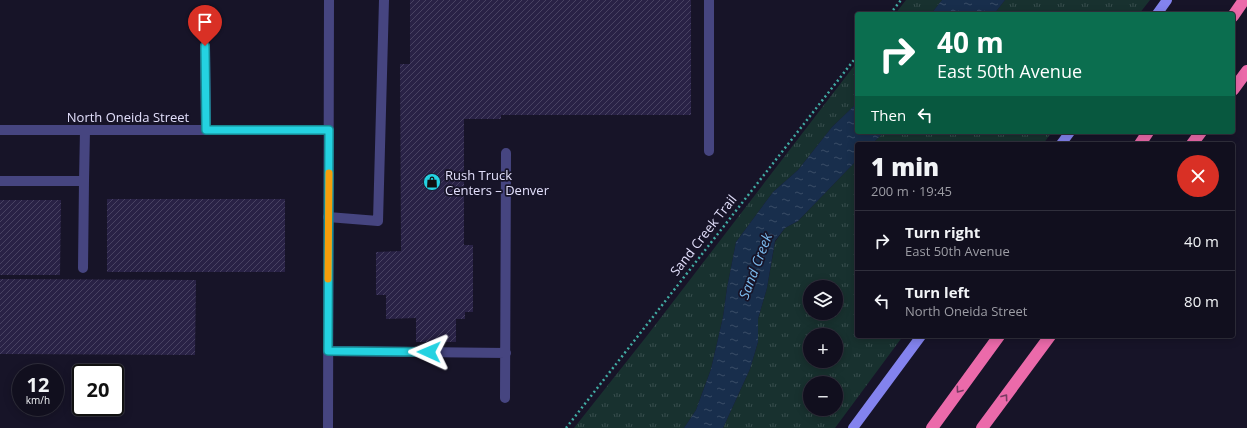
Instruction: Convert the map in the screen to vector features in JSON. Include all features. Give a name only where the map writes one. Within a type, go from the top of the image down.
[{"type":"highway","points":[[1235,13],[1244,0]]},
{"type":"highway","points":[[1235,87],[1247,71]]},
{"type":"highway","points":[[932,428],[998,338]]},
{"type":"highway","points":[[982,428],[1049,338]]},
{"type":"main road","points":[[1158,12],[1167,0]]},
{"type":"main road","points":[[853,428],[920,338]]},
{"type":"street","points":[[328,0],[328,428]]},
{"type":"street","points":[[328,217],[378,222],[384,0]]},
{"type":"street","points":[[709,0],[709,151]]},
{"type":"street","points":[[205,46],[206,130]]},
{"type":"street","name":"North Oneida Street","points":[[0,130],[329,130]]},
{"type":"street","points":[[84,268],[85,130]]},
{"type":"street","points":[[505,398],[506,153]]},
{"type":"street","points":[[0,182],[84,181]]},
{"type":"street","points":[[328,351],[506,353]]},
{"type":"path","points":[[892,12],[901,0]]},
{"type":"path","name":"Sand Creek Trail","points":[[566,428],[855,59]]},
{"type":"green space","points":[[906,0],[942,0],[933,12],[897,12]]},
{"type":"green space","points":[[1005,0],[1150,0],[1141,12],[996,12]]},
{"type":"green space","points":[[855,65],[855,105],[832,127],[798,170],[773,192],[736,242],[723,317],[711,369],[696,410],[684,428],[574,428],[646,337]]},
{"type":"green space","points":[[882,134],[1050,134],[1044,142],[874,142]]},
{"type":"green space","points":[[855,162],[855,338],[902,338],[835,428],[723,428],[750,369],[758,342],[758,319],[767,288],[775,242],[785,228],[798,221]]},
{"type":"water","points":[[942,0],[1005,0],[996,12],[933,12]]},
{"type":"water","name":"Sand Creek","points":[[855,105],[855,134],[882,134],[874,142],[855,142],[855,162],[798,221],[785,228],[775,241],[767,288],[758,319],[758,342],[750,369],[723,428],[684,428],[696,410],[711,369],[723,317],[736,242],[773,192],[798,170],[832,127]]},
{"type":"building","name":"Rush Truck Centers – Denver","points":[[410,0],[691,0],[691,115],[501,115],[501,119],[464,119],[464,245],[473,245],[473,312],[465,312],[465,319],[456,319],[456,342],[416,342],[416,318],[386,319],[386,295],[376,295],[376,252],[401,251],[400,64],[410,64]]},
{"type":"building","points":[[107,199],[285,199],[285,272],[107,272]]},
{"type":"building","points":[[0,200],[61,200],[60,275],[0,275]]},
{"type":"building","points":[[0,279],[196,280],[195,355],[0,354]]},
{"type":"slow traffic","points":[[328,279],[329,173]]},
{"type":"place","name":"Rush Truck Centers – Denver","points":[[432,182]]},
{"type":"route","points":[[205,46],[206,130],[329,130],[328,351],[429,352]]}]
